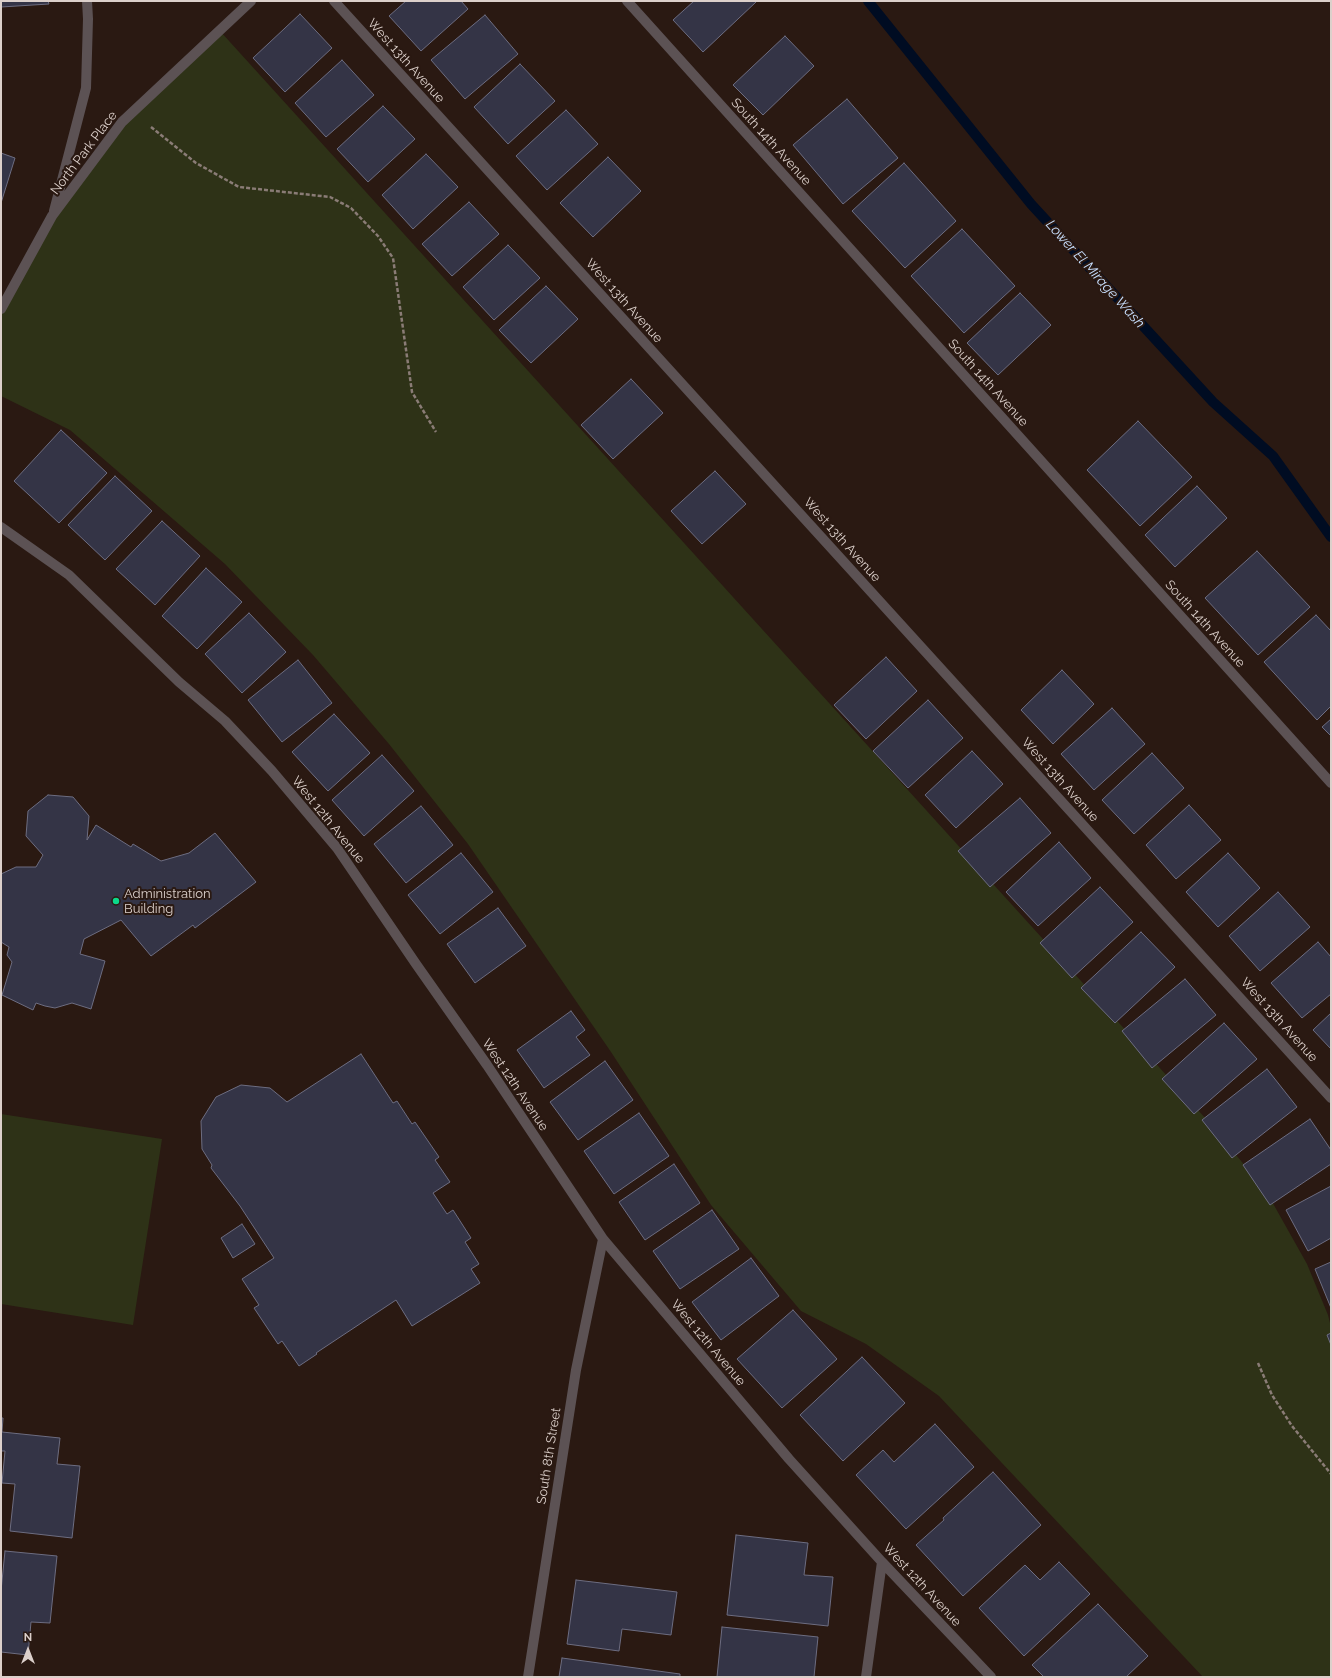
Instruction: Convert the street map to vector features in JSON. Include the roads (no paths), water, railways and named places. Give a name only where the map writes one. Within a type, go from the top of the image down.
[{"type":"street","points":[[52,216],[86,88],[88,19],[87,1]]},
{"type":"street","name":"North Park Place","points":[[1,309],[52,216],[122,122],[251,1]]},
{"type":"street","name":"West 13th Avenue","points":[[334,1],[1331,1098]]},
{"type":"street","name":"South 14th Avenue","points":[[626,1],[1331,783]]},
{"type":"street","name":"West 12th Avenue","points":[[1,527],[70,575],[179,682],[225,721],[272,771],[337,848],[487,1066],[602,1239],[789,1459],[882,1562],[991,1677]]},
{"type":"street","name":"South 8th Street","points":[[528,1677],[576,1370],[602,1239]]},
{"type":"street","points":[[866,1677],[882,1562]]},
{"type":"waterway","name":"Lower El Mirage Wash","points":[[868,1],[1031,204],[1213,402],[1273,456],[1331,537]]},
{"type":"place","name":"Administration Building","points":[[116,901]]}]
